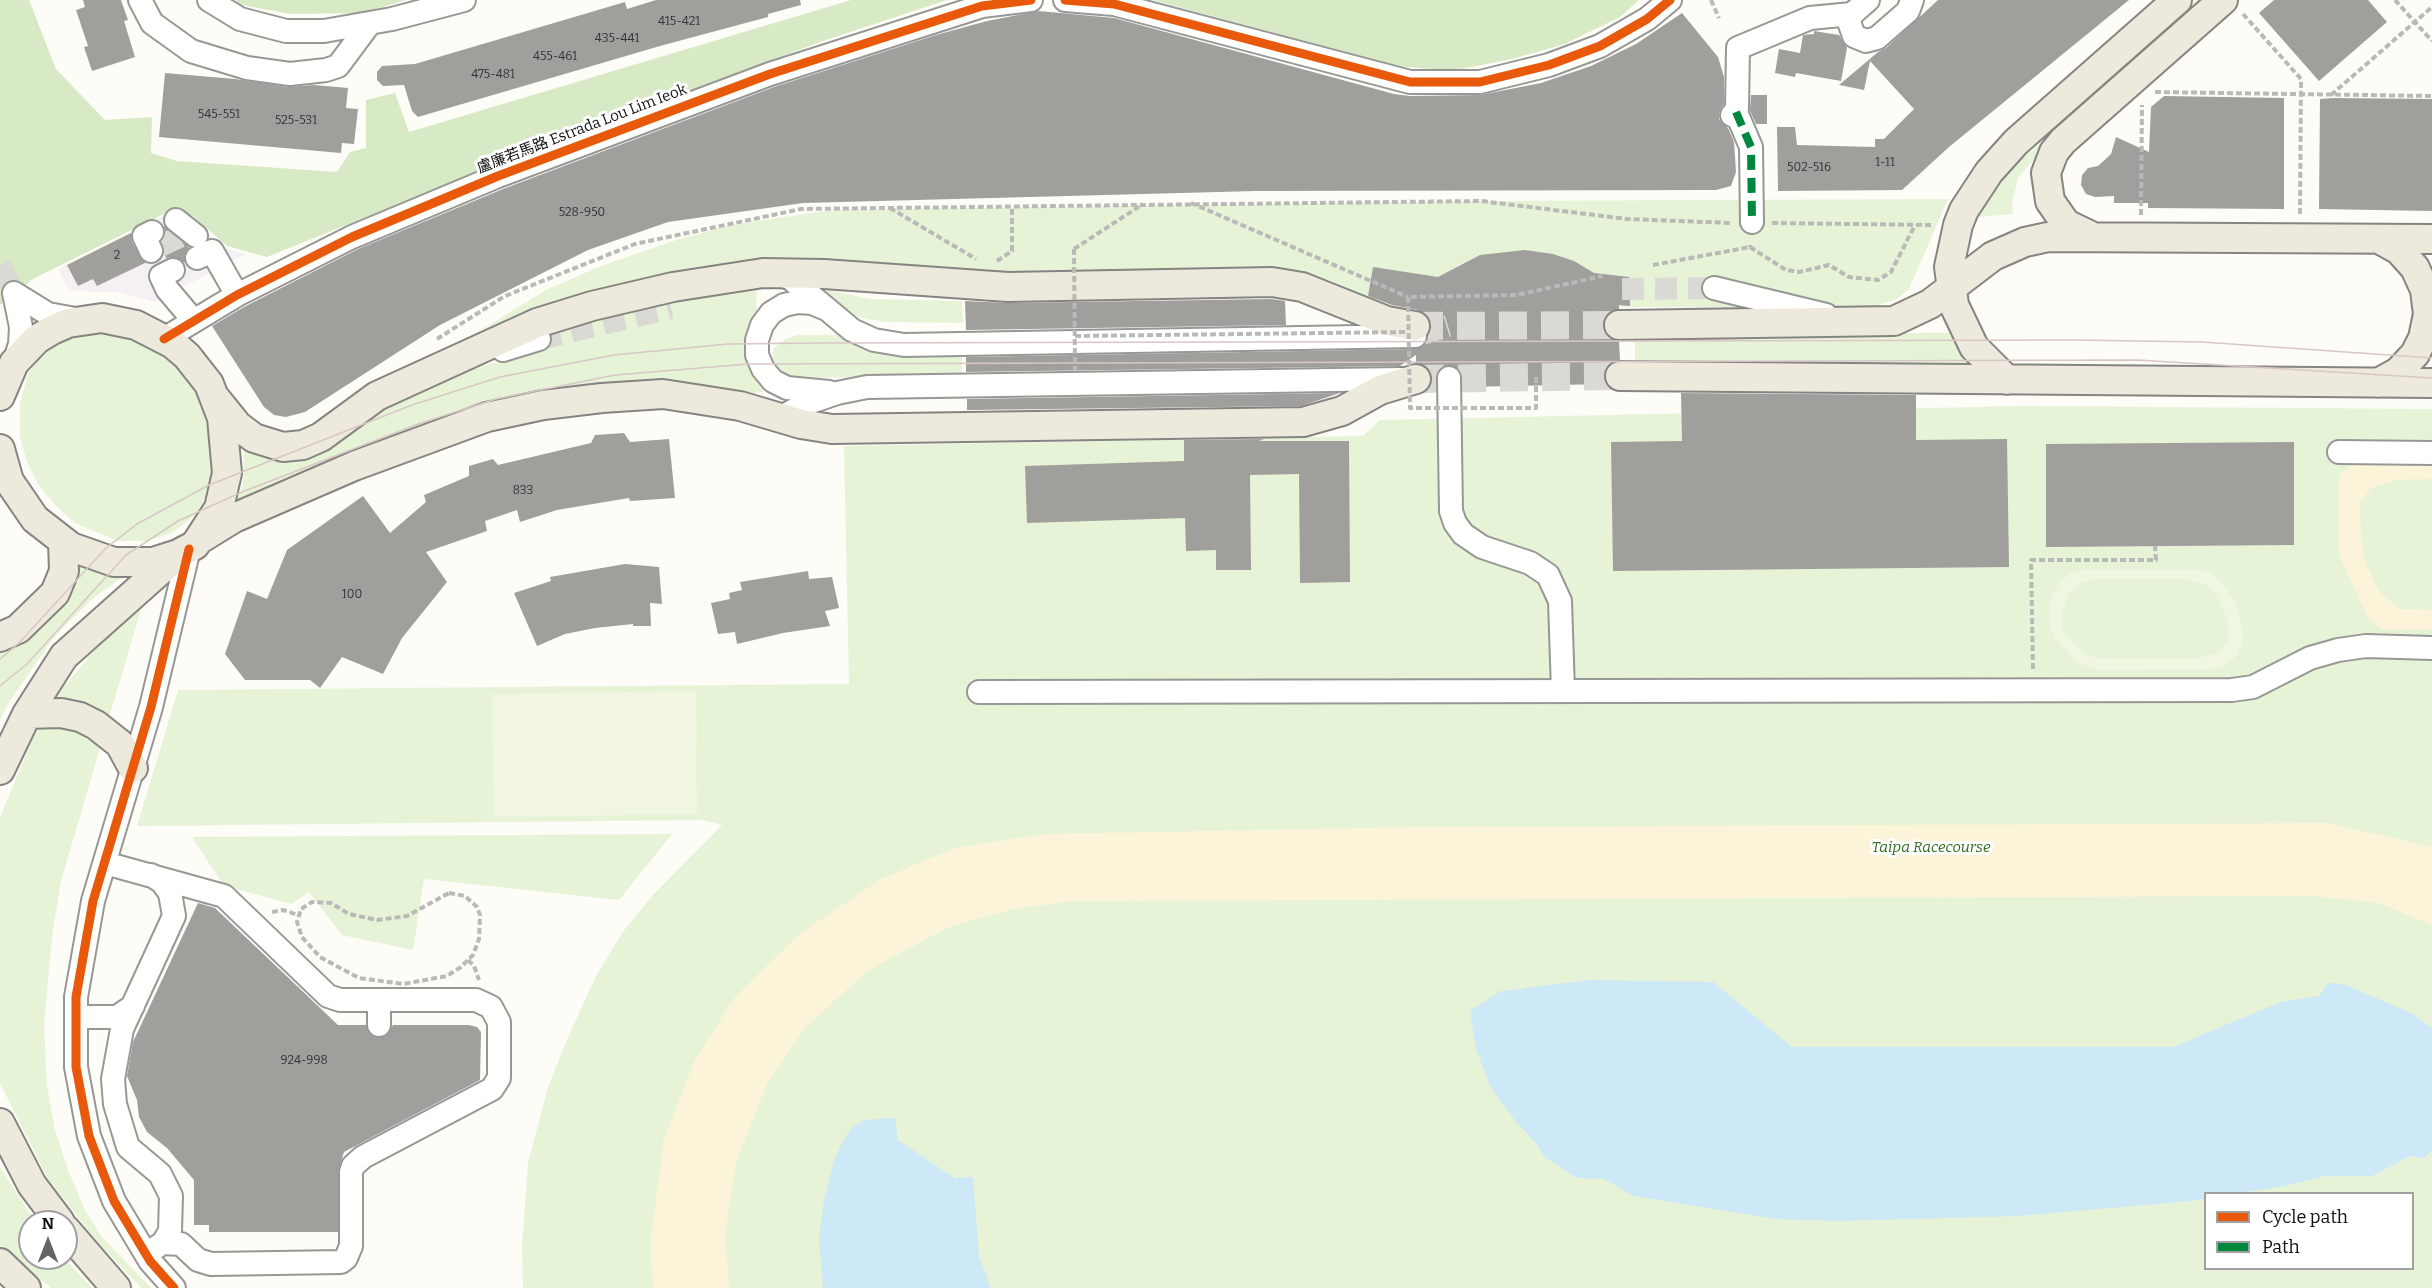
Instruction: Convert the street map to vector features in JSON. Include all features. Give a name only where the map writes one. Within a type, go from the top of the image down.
[{"type":"main road","points":[[2007,380],[1989,364],[1968,337],[1958,316],[1950,288],[1949,267],[1958,225],[1974,192],[2016,142],[2177,0]]},
{"type":"main road","points":[[2100,236],[2078,231],[2060,217],[2048,197],[2046,174],[2052,156],[2060,144],[2130,92],[2231,4]]},
{"type":"main road","points":[[1619,325],[1894,321],[1909,315],[1993,256],[2025,242],[2060,236],[2432,239]]},
{"type":"main road","points":[[2378,383],[2398,372],[2415,354],[2423,338],[2428,314],[2425,290],[2415,268],[2399,250],[2379,239]]},
{"type":"main road","points":[[0,396],[14,363],[37,339],[52,330],[85,320],[119,321],[164,339],[187,356],[199,369],[217,400],[238,426],[254,438],[273,446],[293,447],[321,437],[377,396],[537,323],[592,306],[673,286],[720,278],[777,274],[1008,286],[1272,282],[1302,287],[1413,331]]},
{"type":"main road","points":[[1620,376],[2432,383]]},
{"type":"main road","points":[[0,770],[27,714],[64,656],[189,548],[234,518],[354,466],[487,417],[602,398],[663,394],[731,404],[832,429],[1304,422],[1342,411],[1380,390],[1416,379]]},
{"type":"main road","points":[[0,449],[9,481],[20,501],[34,519],[63,542],[92,556],[114,562],[153,562],[189,548],[219,508],[227,473],[222,418],[217,400]]},
{"type":"main road","points":[[0,637],[18,628],[55,593],[64,572],[63,542]]},
{"type":"main road","points":[[27,714],[61,713],[80,717],[96,725],[120,744],[133,768]]},
{"type":"main road","points":[[0,1123],[33,1185],[51,1210]]},
{"type":"main road","points":[[78,1244],[116,1288]]},
{"type":"main road","points":[[0,1263],[26,1288]]},
{"type":"main road","points":[[0,1274],[20,1288]]},
{"type":"street","points":[[140,0],[152,23],[191,51],[247,68],[290,74],[326,70],[338,66],[370,23]]},
{"type":"street","points":[[208,0],[240,19],[286,31],[324,31],[370,23],[464,0]]},
{"type":"street","name":"盧廉若馬路 Estrada Lou Lim Ieok","points":[[164,339],[237,295],[352,237],[498,176],[770,74],[982,6],[1031,0]]},
{"type":"street","points":[[1065,0],[1114,4],[1410,82],[1480,82],[1549,65],[1600,46],[1647,20],[1670,0]]},
{"type":"street","points":[[1860,7],[1849,25],[1852,33],[1858,39],[1869,41],[1877,38],[1908,11],[1912,0]]},
{"type":"street","points":[[1752,222],[1751,147],[1734,114],[1738,48],[1810,18],[1860,7]]},
{"type":"street","points":[[194,242],[237,295]]},
{"type":"street","points":[[160,256],[167,289],[194,321]]},
{"type":"street","points":[[777,274],[790,278],[852,330],[874,340],[904,345],[1413,331]]},
{"type":"street","points":[[1714,288],[1856,323]]},
{"type":"street","points":[[14,363],[20,344],[21,327],[14,293],[48,314],[85,320]]},
{"type":"street","points":[[825,308],[812,303],[798,302],[784,305],[771,313],[762,325],[757,340],[757,355],[763,369],[773,381],[787,388],[837,393]]},
{"type":"street","points":[[394,388],[539,339]]},
{"type":"street","points":[[1449,378],[1451,511],[1455,523],[1463,534],[1482,547],[1530,563],[1548,576],[1560,601],[1563,692]]},
{"type":"street","points":[[781,417],[808,403],[837,393],[878,387],[1416,379]]},
{"type":"street","points":[[2339,452],[2432,453]]},
{"type":"street","points":[[174,1288],[155,1248],[114,1201],[89,1136],[76,1067],[76,997],[93,901],[151,707],[189,548]]},
{"type":"street","points":[[979,692],[2232,690],[2253,687],[2310,658],[2338,650],[2366,646],[2432,648]]},
{"type":"street","points":[[105,863],[224,896],[328,996],[340,1000],[476,1000],[484,1002],[494,1010],[499,1022],[499,1078],[492,1089],[358,1160],[351,1172],[351,1246],[346,1258],[335,1264],[211,1264],[198,1260],[181,1244],[155,1248]]},
{"type":"street","points":[[151,875],[162,882],[170,893],[174,904],[170,927]]},
{"type":"street","points":[[155,1248],[170,1231],[171,1196],[168,1184],[160,1174],[128,1147],[115,1104],[113,1079],[116,1054],[122,1029],[179,908],[189,898],[201,893],[214,892]]},
{"type":"street","points":[[379,1000],[379,1025]]},
{"type":"street","points":[[76,1017],[123,1016],[133,1006]]},
{"type":"path","points":[[1711,0],[1719,18]]},
{"type":"path","points":[[2396,0],[2432,41]]},
{"type":"path","points":[[2231,4],[2301,79],[2300,238]]},
{"type":"path","points":[[2331,95],[2432,7]]},
{"type":"path","points":[[2140,236],[2130,92],[2432,96]]},
{"type":"path","points":[[434,341],[506,296],[634,244],[801,209],[1481,201],[1627,219],[1958,225]]},
{"type":"path","points":[[1189,203],[1408,297],[1517,295],[1603,276]]},
{"type":"path","points":[[1076,370],[1074,249],[1144,204]]},
{"type":"path","points":[[989,267],[1012,251],[1012,206]]},
{"type":"path","points":[[890,207],[979,261]]},
{"type":"path","points":[[1750,247],[1752,222]]},
{"type":"path","points":[[1653,265],[1750,247],[1786,270],[1799,272],[1829,265],[1849,277],[1878,280],[1891,272],[1915,225]]},
{"type":"path","points":[[1408,297],[1413,331],[1410,408],[1536,408],[1536,377]]},
{"type":"path","points":[[1075,336],[1413,331]]},
{"type":"path","points":[[2034,690],[2031,560],[2156,561],[2155,546]]},
{"type":"path","points":[[457,893],[472,901],[480,915],[479,939],[468,960],[447,976],[403,984],[359,978],[320,957],[302,937],[298,915],[305,905],[321,901],[331,903],[349,914],[377,920],[387,919],[407,916],[440,896],[457,893]]},
{"type":"path","points":[[468,960],[478,974],[480,982]]},
{"type":"shaded area","points":[[174,211],[192,218],[225,248],[246,254],[154,302],[118,292],[69,291],[58,269]]},
{"type":"green space","points":[[0,0],[29,0],[56,69],[105,120],[152,117],[151,153],[177,161],[337,172],[350,152],[366,148],[366,100],[395,93],[409,132],[851,0],[947,0],[826,40],[579,131],[267,257],[227,246],[193,216],[174,209],[33,279],[0,305]]},
{"type":"green space","points":[[235,0],[406,0],[362,13],[291,14],[241,5]]},
{"type":"green space","points":[[1153,0],[1639,0],[1620,17],[1565,44],[1512,59],[1450,71],[1397,66]]},
{"type":"green space","points":[[2197,0],[2214,0],[2035,158],[2018,178],[2012,203],[2013,214],[1978,217],[1994,185]]},
{"type":"green space","points":[[1948,199],[1909,289],[1897,299],[1866,309],[1397,305],[1365,297],[1336,283],[1282,268],[972,274],[738,264],[683,270],[607,288],[413,372],[546,290],[601,266],[676,240],[731,225],[832,210],[1481,201]]},
{"type":"green space","points":[[757,287],[756,317],[750,326],[747,351],[765,385],[763,392],[745,395],[633,389],[236,502],[243,484],[244,449],[271,449],[446,377],[556,344],[552,331],[631,304]]},
{"type":"green space","points":[[824,289],[870,299],[962,301],[963,323],[887,322],[866,319],[851,314]]},
{"type":"green space","points":[[92,326],[162,344],[207,404],[215,465],[209,492],[194,516],[172,533],[146,541],[118,541],[75,523],[56,506],[38,484],[27,462],[20,436],[20,404],[28,374],[44,350],[66,334]]},
{"type":"green space","points":[[1635,333],[1949,333],[1970,366],[1635,366]]},
{"type":"green space","points":[[798,335],[962,335],[962,376],[790,378],[781,374],[775,367],[772,356],[774,348],[786,339]]},
{"type":"green space","name":"Taipa Racecourse","points":[[2022,406],[2432,409],[2432,1288],[523,1288],[522,1247],[528,1163],[548,1087],[566,1042],[595,978],[622,933],[653,895],[722,825],[702,820],[137,826],[178,690],[849,684],[844,446],[1363,436],[1380,420]]},
{"type":"green space","points":[[70,558],[100,571],[123,577],[92,599],[55,636],[9,702],[0,720],[0,648]]},
{"type":"green space","points":[[2086,569],[2198,569],[2212,574],[2225,587],[2236,605],[2242,627],[2243,642],[2234,659],[2223,667],[2209,669],[2097,670],[2078,663],[2055,639],[2049,623],[2052,595],[2069,574]],"holes":[[[2093,579],[2187,579],[2206,585],[2216,595],[2228,620],[2228,641],[2218,653],[2196,659],[2101,659],[2086,655],[2067,638],[2062,627],[2062,615],[2068,595],[2083,582]]]},
{"type":"green space","points":[[147,589],[61,881],[52,937],[44,1026],[47,1085],[55,1130],[68,1170],[85,1210],[102,1237],[151,1288],[141,1288],[98,1242],[78,1217],[78,1210],[73,1210],[48,1179],[0,1083],[0,817],[31,743],[60,691]]},
{"type":"green space","points":[[696,691],[697,814],[494,817],[492,694]]},
{"type":"green space","points":[[672,834],[619,900],[424,879],[413,950],[342,935],[309,892],[292,904],[224,886],[192,837]]},
{"type":"green space","points":[[0,1167],[27,1210],[18,1210],[18,1261],[0,1246]]},
{"type":"green space","points":[[29,1270],[75,1270],[92,1288],[51,1288]]},
{"type":"sand","points":[[2368,463],[2432,464],[2432,479],[2396,480],[2371,488],[2360,502],[2359,513],[2364,560],[2380,593],[2400,609],[2432,610],[2432,630],[2383,630],[2376,625],[2367,615],[2342,562],[2338,550],[2339,475],[2353,465]]},
{"type":"sand","points":[[2327,823],[2432,847],[2432,925],[2379,903],[2314,896],[1073,901],[1013,909],[949,927],[867,971],[803,1030],[767,1084],[736,1162],[725,1236],[729,1288],[653,1288],[650,1246],[664,1139],[694,1062],[734,998],[798,935],[881,879],[955,848],[1044,834],[1421,827]]},
{"type":"water","points":[[1589,980],[1713,982],[1792,1047],[2173,1047],[2281,1002],[2319,996],[2328,983],[2344,984],[2413,1014],[2432,1028],[2432,1151],[2424,1158],[2410,1156],[2372,1176],[2325,1176],[2285,1186],[2246,1192],[2204,1192],[2204,1199],[2191,1201],[2019,1216],[1836,1221],[1776,1219],[1633,1196],[1604,1179],[1577,1178],[1544,1157],[1536,1143],[1517,1123],[1491,1088],[1476,1049],[1470,1011],[1501,991]]},
{"type":"water","points":[[895,1118],[898,1140],[954,1178],[973,1177],[979,1257],[991,1288],[823,1288],[819,1240],[824,1199],[835,1157],[850,1129],[864,1120]]},
{"type":"building","points":[[83,0],[121,0],[128,20],[124,21],[135,57],[92,71],[84,47],[88,46],[76,10],[85,7]]},
{"type":"building","points":[[656,0],[800,0],[801,5],[768,14],[768,17],[418,117],[412,111],[404,85],[383,86],[377,80],[377,72],[382,66],[415,64],[625,2],[627,9]]},
{"type":"building","points":[[1938,0],[2129,0],[1949,147],[1902,190],[1778,191],[1777,127],[1795,127],[1797,145],[1875,147],[1875,139],[1884,139],[1914,109],[1870,61],[1864,90],[1839,85],[1878,52],[1886,48]]},
{"type":"building","points":[[2274,0],[2368,0],[2387,22],[2319,81],[2259,13]]},
{"type":"building","points":[[1039,11],[1114,18],[1394,94],[1410,96],[1480,95],[1541,83],[1591,66],[1636,44],[1682,13],[1718,57],[1724,77],[1724,104],[1719,112],[1719,119],[1728,128],[1734,142],[1736,172],[1731,186],[1716,190],[1256,191],[803,203],[668,222],[588,250],[440,325],[305,412],[286,417],[274,415],[264,407],[212,326],[244,307],[358,249],[503,189],[774,87],[936,35],[987,21]]},
{"type":"building","points":[[1814,31],[1839,35],[1847,48],[1841,81],[1796,73],[1795,77],[1775,73],[1779,49],[1800,53],[1803,35],[1814,34]]},
{"type":"building","points":[[165,73],[235,79],[288,87],[314,85],[348,88],[346,108],[358,109],[354,144],[342,143],[341,153],[159,137]]},
{"type":"building","points":[[1751,95],[1767,95],[1767,124],[1756,124],[1750,111]]},
{"type":"building","points":[[2164,96],[2284,98],[2284,209],[2148,208],[2148,203],[2114,203],[2114,196],[2095,197],[2086,194],[2081,185],[2082,175],[2088,168],[2098,166],[2111,154],[2116,137],[2149,152],[2151,107]]},
{"type":"building","points":[[2320,99],[2432,99],[2432,211],[2319,209]]},
{"type":"building","points":[[164,225],[189,247],[184,256],[185,263],[174,257],[166,258],[161,241],[165,233]]},
{"type":"building","points":[[131,233],[132,242],[145,263],[97,286],[93,279],[78,286],[67,265]]},
{"type":"building","points":[[1525,250],[1553,254],[1574,261],[1594,273],[1629,277],[1630,306],[1619,305],[1619,309],[1605,316],[1603,325],[1605,334],[1619,341],[1620,360],[1611,362],[1606,368],[1606,384],[1463,387],[1460,371],[1448,365],[1437,372],[1436,387],[1430,387],[1432,374],[1427,367],[1416,363],[1416,355],[1400,366],[966,372],[966,357],[1416,349],[1427,342],[1431,328],[1430,320],[1418,310],[1392,305],[1368,296],[1373,267],[1438,277],[1480,255]]},
{"type":"building","points":[[1271,299],[1285,301],[1286,325],[966,330],[965,301],[1008,303]]},
{"type":"building","points":[[1340,393],[1301,406],[967,410],[967,399]]},
{"type":"building","points":[[1681,393],[1916,395],[1916,440],[2007,439],[2009,567],[1613,571],[1611,442],[1682,441]]},
{"type":"building","points":[[624,433],[630,442],[669,439],[675,498],[630,501],[629,498],[557,510],[520,522],[517,510],[485,521],[487,531],[426,552],[447,582],[402,638],[383,674],[342,657],[320,688],[310,680],[245,680],[225,654],[247,591],[267,599],[287,550],[363,496],[390,533],[426,502],[424,495],[469,476],[469,466],[493,459],[498,465],[591,443],[595,435]]},
{"type":"building","points":[[1264,439],[1259,441],[1349,441],[1350,582],[1300,583],[1299,474],[1250,475],[1251,570],[1216,570],[1216,550],[1186,551],[1185,518],[1027,523],[1025,466],[1184,461],[1184,440]]},
{"type":"building","points":[[2294,442],[2294,545],[2046,547],[2046,444]]},
{"type":"building","points":[[625,564],[659,567],[662,604],[650,603],[651,626],[633,626],[633,624],[595,628],[565,634],[537,646],[514,593],[551,581],[550,577]]},
{"type":"building","points":[[808,571],[809,579],[832,577],[839,608],[825,611],[830,626],[783,633],[737,644],[735,632],[718,634],[711,603],[730,599],[729,593],[742,590],[740,582]]},
{"type":"building","points":[[198,903],[215,908],[338,1025],[366,1025],[368,1032],[378,1038],[386,1036],[393,1025],[469,1025],[477,1027],[481,1032],[480,1080],[344,1152],[338,1172],[338,1232],[209,1232],[209,1225],[194,1225],[194,1180],[167,1148],[147,1132],[139,1117],[137,1100],[127,1076],[133,1042]]},
{"type":"tunnel","points":[[160,246],[184,235]]},
{"type":"tunnel","points":[[0,265],[14,293]]},
{"type":"tunnel","points":[[1622,289],[1714,288]]},
{"type":"tunnel","points":[[539,339],[671,308]]},
{"type":"tunnel","points":[[1415,326],[1619,325]]},
{"type":"tunnel","points":[[1415,336],[1448,326]]},
{"type":"tunnel","points":[[1416,379],[1620,376]]},
{"type":"tram line","points":[[0,659],[19,643],[106,548],[137,524],[209,485],[412,405],[500,377],[614,355],[728,344],[821,343],[2073,340],[2202,342],[2432,358]]},
{"type":"tram line","points":[[0,686],[27,664],[126,555],[178,521],[242,492],[418,424],[496,399],[615,375],[748,364],[2138,360],[2432,378]]},
{"type":"marked path","points":[[1736,112],[1751,147],[1752,222]]},
{"type":"cycle path","points":[[164,339],[237,295],[352,237],[498,176],[770,74],[982,6],[1031,0]]},
{"type":"cycle path","points":[[1065,0],[1114,4],[1410,82],[1480,82],[1549,65],[1600,46],[1647,19],[1670,0]]},
{"type":"cycle path","points":[[174,1288],[150,1261],[114,1201],[89,1136],[76,1067],[76,997],[93,901],[151,707],[189,549]]}]
